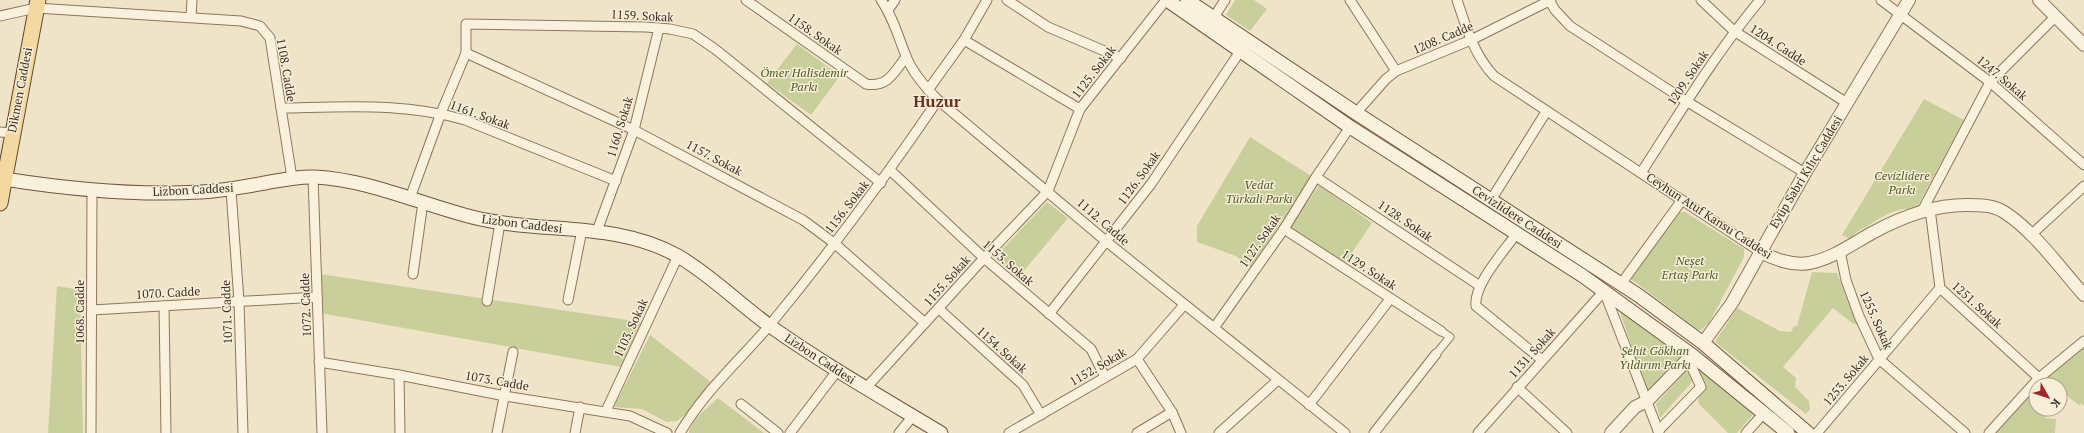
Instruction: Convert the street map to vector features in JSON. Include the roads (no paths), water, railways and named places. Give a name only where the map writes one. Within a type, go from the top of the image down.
[{"type":"main road","name":"Cevizlidere Caddesi","points":[[1166,0],[1210,22],[1356,113],[1621,284],[1703,343],[1808,433]]},
{"type":"main road","name":"Cevizlidere Caddesi","points":[[1187,0],[1242,50],[1350,127],[1517,233],[1604,291],[1788,433]]},
{"type":"main road","name":"Dikmen Caddesi","points":[[0,198],[4,179],[6,132],[37,4]]},
{"type":"main road","name":"Lizbon Caddesi","points":[[4,179],[92,190],[170,193],[231,190],[292,178],[313,177],[355,182],[475,218],[500,223],[597,231],[624,236],[651,244],[678,256],[769,325],[837,371],[942,433]]},
{"type":"street","points":[[191,17],[192,0]]},
{"type":"street","name":"1158. Sokak","points":[[746,0],[866,84],[877,86],[886,82],[906,57]]},
{"type":"street","name":"1112. Cadde","points":[[881,0],[888,10],[906,57],[928,90],[938,100],[1107,242],[1345,433]]},
{"type":"street","points":[[888,10],[895,0]]},
{"type":"street","points":[[928,90],[964,40],[987,0]]},
{"type":"street","points":[[1007,0],[1048,26],[1121,58]]},
{"type":"street","name":"1125. Sokak","points":[[1048,191],[1080,110],[1166,0]]},
{"type":"street","points":[[1210,22],[1225,0]]},
{"type":"street","points":[[1350,0],[1396,71]]},
{"type":"street","name":"Ceyhun Atuf Kansu Caddesi","points":[[1457,0],[1471,40],[1480,59],[1494,76],[1546,112],[1641,173],[1759,252],[1783,260],[1808,263],[1840,251],[1902,218],[1925,211],[1956,205],[1984,205],[2003,211],[2017,221],[2084,295]]},
{"type":"street","points":[[1550,0],[1555,10],[1570,26],[1686,101],[1805,173]]},
{"type":"street","name":"1208. Cadde","points":[[1356,113],[1386,79],[1396,71],[1471,40],[1550,0]]},
{"type":"street","name":"1204. Cadde","points":[[1701,0],[1734,31],[1847,104]]},
{"type":"street","name":"1209. Sokak","points":[[1641,173],[1686,101],[1734,31],[1760,0]]},
{"type":"street","name":"1247. Sokak","points":[[1881,0],[1990,82],[2084,165]]},
{"type":"street","name":"Eyüp Sabri Kılıç Caddesi","points":[[1703,343],[1728,308],[1805,173],[1909,0]]},
{"type":"street","points":[[2039,0],[2084,45]]},
{"type":"street","name":"1108. Cadde","points":[[0,16],[37,4],[251,22],[266,32],[270,38],[292,178]]},
{"type":"street","points":[[1925,211],[1990,82],[2055,17]]},
{"type":"street","name":"1159. Sokak","points":[[410,198],[441,113],[466,53],[466,24],[659,28],[693,34],[715,49],[881,183]]},
{"type":"street","name":"1160. Sokak","points":[[597,231],[634,130],[659,28]]},
{"type":"street","points":[[964,40],[1080,110]]},
{"type":"street","name":"1126. Sokak","points":[[1050,314],[1151,184],[1242,50]]},
{"type":"street","name":"1157. Sokak","points":[[466,53],[634,130],[797,216],[834,243],[925,323]]},
{"type":"street","name":"1156. Sokak","points":[[680,433],[698,406],[769,325],[881,183],[938,100]]},
{"type":"street","name":"1161. Sokak","points":[[281,108],[390,106],[441,113],[465,120],[616,181]]},
{"type":"street","points":[[1490,200],[1546,112]]},
{"type":"street","name":"1127. Sokak","points":[[1214,328],[1284,229],[1316,177],[1350,127]]},
{"type":"street","name":"1153. Sokak","points":[[890,170],[984,258],[1091,349],[1105,377]]},
{"type":"street","name":"1072. Cadde","points":[[313,177],[322,433]]},
{"type":"street","name":"1128. Sokak","points":[[1316,177],[1480,286]]},
{"type":"street","points":[[2031,235],[2084,186]]},
{"type":"street","name":"1068. Cadde","points":[[91,433],[92,190]]},
{"type":"street","name":"1071. Cadde","points":[[231,190],[239,301],[243,433]]},
{"type":"street","name":"1155. Sokak","points":[[865,388],[939,309],[984,258],[1048,191]]},
{"type":"street","points":[[1621,284],[1682,200]]},
{"type":"street","points":[[413,274],[423,202]]},
{"type":"street","name":"1251. Sokak","points":[[1925,211],[1940,288],[2038,377]]},
{"type":"street","points":[[487,301],[500,223]]},
{"type":"street","name":"1129. Sokak","points":[[1284,229],[1390,299],[1441,330]]},
{"type":"street","points":[[568,300],[582,230]]},
{"type":"street","points":[[1517,233],[1480,286],[1475,299],[1476,306],[1542,360]]},
{"type":"street","name":"1255. Sokak","points":[[1840,251],[1846,280],[1859,316],[1879,359],[1965,433]]},
{"type":"street","name":"1103. Sokak","points":[[606,411],[678,256]]},
{"type":"street","name":"1253. Sokak","points":[[1817,433],[1940,288]]},
{"type":"street","points":[[1604,291],[1647,401],[1659,432],[1702,387],[1690,357],[1647,401],[1635,407],[1611,433]]},
{"type":"street","name":"1131. Sokak","points":[[1478,433],[1517,387],[1604,291]]},
{"type":"street","name":"1070. Cadde","points":[[92,310],[317,296]]},
{"type":"street","points":[[1309,405],[1390,299]]},
{"type":"street","name":"1152. Sokak","points":[[1009,433],[1136,359],[1184,305]]},
{"type":"street","points":[[164,306],[166,433]]},
{"type":"street","name":"1154. Sokak","points":[[939,309],[1023,385],[1041,414]]},
{"type":"street","points":[[1374,433],[1450,337],[1441,330]]},
{"type":"street","points":[[2040,377],[2084,341]]},
{"type":"street","points":[[496,433],[505,396],[513,352]]},
{"type":"street","points":[[1136,359],[1172,412],[1181,433]]},
{"type":"street","name":"1073. Cadde","points":[[320,362],[399,375],[505,396],[606,411],[641,420],[667,433]]},
{"type":"street","points":[[790,433],[837,371]]},
{"type":"street","points":[[399,375],[400,433]]},
{"type":"street","points":[[1219,433],[1278,380]]},
{"type":"street","points":[[1517,387],[1567,433]]},
{"type":"street","points":[[1989,433],[2028,390]]},
{"type":"street","points":[[741,404],[778,433]]},
{"type":"street","points":[[575,433],[580,407]]},
{"type":"street","points":[[1137,433],[1172,412]]},
{"type":"street","points":[[1746,433],[1764,413]]},
{"type":"street","points":[[899,433],[913,416]]},
{"type":"district","name":"Huzur","points":[[937,101]]},
{"type":"park label","name":"Ömer Halisdemir Parkı","points":[[804,80]]},
{"type":"park label","name":"Cevizlidere Parkı","points":[[1902,183]]},
{"type":"park label","name":"Vedat Türkali Parkı","points":[[1259,192]]},
{"type":"park label","name":"Neşet Ertaş Parkı","points":[[1690,268]]},
{"type":"park label","name":"Şehit Gökhan Yıldırım Parkı","points":[[1655,358]]}]
